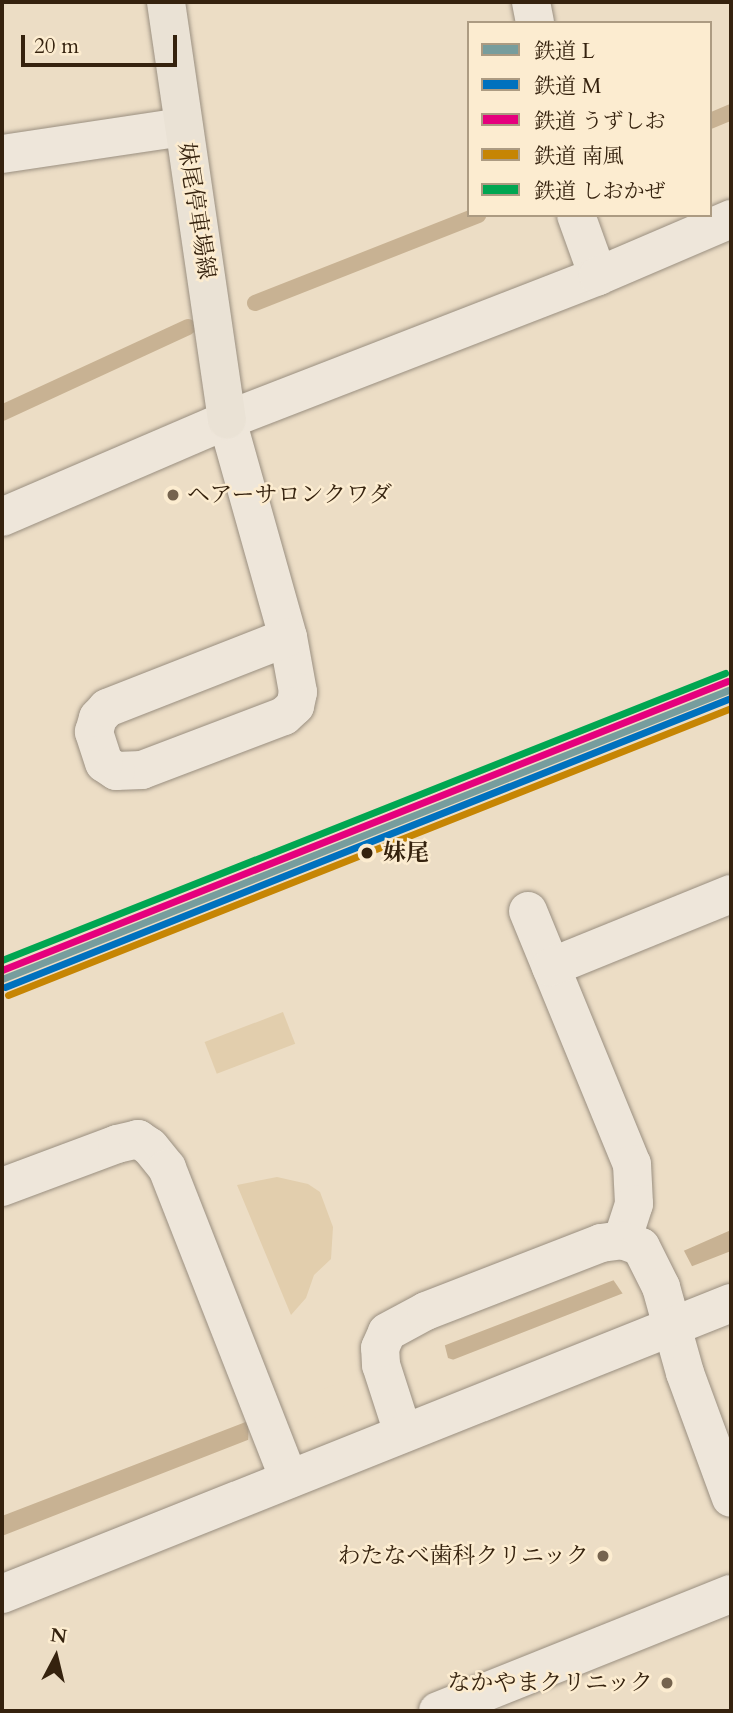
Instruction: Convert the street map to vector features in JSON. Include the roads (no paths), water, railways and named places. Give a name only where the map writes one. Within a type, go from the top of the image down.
[{"type":"main road","name":"妹尾停車場線","points":[[166,2],[227,420]]},
{"type":"street","points":[[531,2],[535,21]]},
{"type":"street","points":[[2,154],[183,127]]},
{"type":"street","points":[[577,217],[598,276]]},
{"type":"street","points":[[2,517],[227,420],[598,276],[731,219]]},
{"type":"street","points":[[227,420],[288,637],[298,692],[295,706],[284,716],[142,770],[116,771],[104,763],[94,732],[98,718],[107,708],[288,637]]},
{"type":"street","points":[[551,967],[731,894]]},
{"type":"street","points":[[528,911],[632,1164],[634,1204],[622,1240]]},
{"type":"street","points":[[2,1187],[117,1144],[138,1139],[150,1147],[167,1168],[289,1479]]},
{"type":"street","points":[[403,1433],[381,1365],[380,1348],[387,1332],[439,1306],[601,1243],[622,1240],[641,1247],[662,1287],[685,1373],[731,1498]]},
{"type":"street","points":[[2,1594],[731,1303]]},
{"type":"street","points":[[438,1711],[731,1594]]},
{"type":"waterway","points":[[712,120],[731,112]]},
{"type":"waterway","points":[[255,303],[473,217]]},
{"type":"waterway","points":[[2,413],[188,327]]},
{"type":"rail line","name":"しおかぜ","points":[[2,960],[725,673]]},
{"type":"rail line","name":"うずしお","points":[[2,970],[728,681]]},
{"type":"rail line","name":"L","points":[[2,979],[731,689]]},
{"type":"rail line","name":"M","points":[[5,987],[731,698]]},
{"type":"rail line","name":"南風","points":[[8,995],[731,708]]},
{"type":"place","name":"ヘアーサロンクワダ","points":[[173,495]]},
{"type":"place","name":"妹尾","points":[[367,853]]},
{"type":"place","name":"わたなべ歯科クリニック","points":[[603,1556]]},
{"type":"place","name":"なかやまクリニック","points":[[667,1683]]}]
